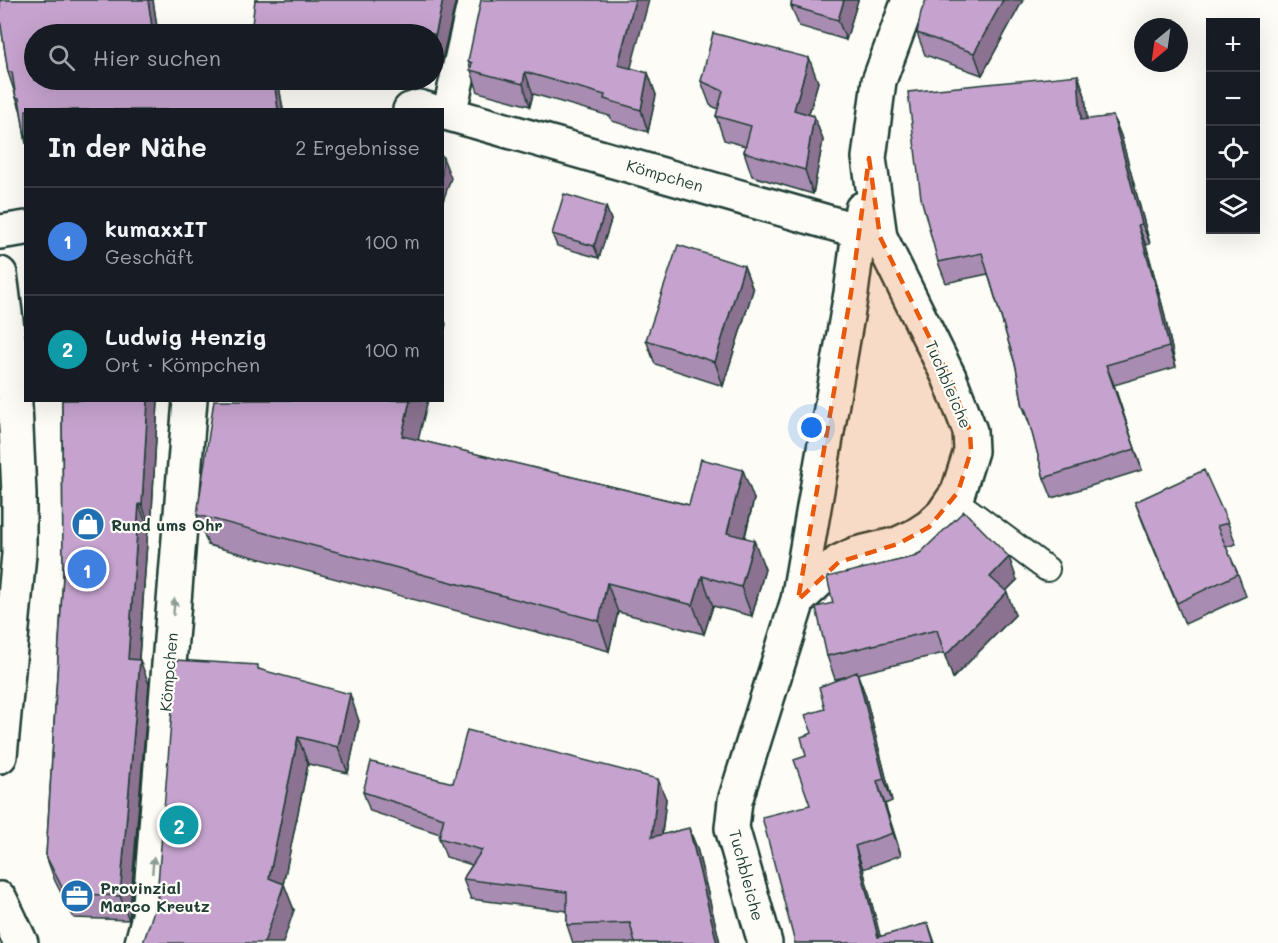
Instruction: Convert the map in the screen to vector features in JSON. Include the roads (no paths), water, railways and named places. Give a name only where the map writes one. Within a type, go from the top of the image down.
[{"type":"street","points":[[441,108],[475,0]]},
{"type":"street","name":"Tuchbleiche","points":[[765,943],[732,828],[735,801],[798,600],[852,293],[869,234],[869,158],[879,81],[909,0]]},
{"type":"street","name":"Kömpchen","points":[[444,113],[869,234]]},
{"type":"street","points":[[0,232],[24,228]]},
{"type":"street","name":"Tuchbleiche","points":[[798,600],[839,562],[856,554],[898,544],[915,536],[943,514],[958,492],[971,451],[970,431],[949,377],[869,234]]},
{"type":"street","points":[[0,274],[14,383],[19,494],[19,554],[0,756]]},
{"type":"street","name":"Kömpchen","points":[[142,943],[149,916],[190,402]]},
{"type":"street","points":[[0,899],[21,943]]},
{"type":"lane","points":[[953,500],[1047,568]]},
{"type":"place","name":"Rund ums Ohr","points":[[88,524]]},
{"type":"place","name":"kumaxxIT","points":[[87,569]]},
{"type":"place","name":"Ludwig Henzig","points":[[179,825]]},
{"type":"place","name":"Provinzial Marco Kreutz","points":[[77,896]]}]
